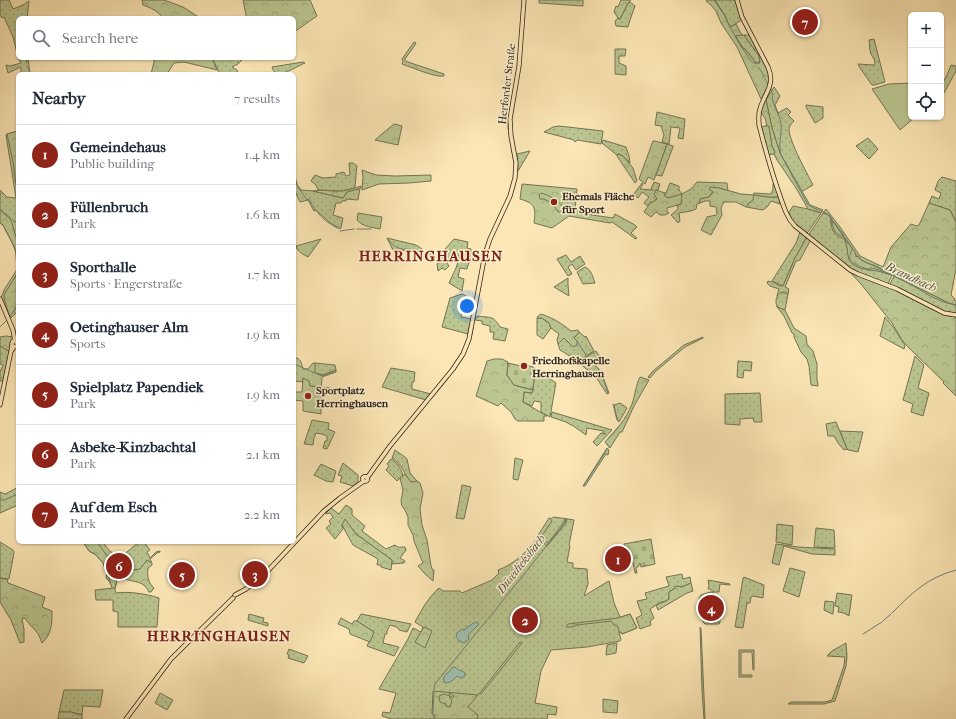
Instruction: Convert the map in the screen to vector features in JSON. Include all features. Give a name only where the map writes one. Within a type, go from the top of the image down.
[{"type":"main road","name":"Herforder Straße","points":[[296,540],[324,511],[365,479],[449,375],[464,351],[472,329],[483,262],[493,232],[510,196],[516,173],[510,119],[520,58],[524,0]]},
{"type":"main road","points":[[737,0],[742,17],[770,71],[770,86],[758,114],[759,125],[775,183],[790,220],[795,226],[850,270],[906,294],[944,313],[956,315]]},
{"type":"main road","points":[[0,299],[13,333],[14,344],[0,405]]},
{"type":"main road","name":"Herforder Straße","points":[[126,719],[171,659],[234,597],[257,581],[293,544]]},
{"type":"green space","points":[[0,0],[9,0],[13,9],[29,1],[27,16],[16,16],[16,49],[13,37],[4,17],[2,18],[0,15]]},
{"type":"green space","points":[[142,0],[164,0],[183,7],[197,16],[161,16],[154,10],[143,5]]},
{"type":"green space","points":[[243,0],[310,0],[317,16],[296,31],[296,16],[246,15]]},
{"type":"green space","points":[[539,0],[583,0],[583,6],[539,3]]},
{"type":"green space","points":[[621,0],[631,0],[620,19],[614,12],[616,6],[618,7]]},
{"type":"green space","points":[[715,0],[735,0],[742,20],[730,27]]},
{"type":"green space","points":[[715,0],[730,27],[736,24],[742,35],[735,36],[742,48],[745,49],[756,63],[760,63],[759,56],[744,35],[750,35],[759,50],[768,69],[770,79],[766,92],[761,99],[737,47],[721,23],[716,11],[706,1]]},
{"type":"green space","points":[[630,2],[635,6],[628,27],[616,26],[615,21],[618,18],[620,19],[628,3]]},
{"type":"green space","points":[[735,35],[744,35],[759,56],[760,63],[756,63],[743,48]]},
{"type":"green space","points":[[874,39],[885,82],[872,85],[858,64],[875,64],[870,52],[869,40]]},
{"type":"green space","points":[[414,42],[416,43],[405,61],[444,74],[444,76],[430,74],[402,64],[402,59]]},
{"type":"green space","points":[[615,49],[626,49],[625,56],[619,56],[619,63],[626,66],[626,75],[615,74]]},
{"type":"green space","points":[[19,60],[28,60],[30,72],[21,72],[21,67],[8,73],[6,65],[10,66],[21,63]]},
{"type":"green space","points":[[154,60],[213,60],[217,70],[184,62],[174,63],[168,72],[152,72]]},
{"type":"green space","points":[[213,60],[242,60],[232,67],[238,72],[219,72]]},
{"type":"green space","points":[[303,62],[305,63],[285,72],[275,72],[272,67]]},
{"type":"green space","points":[[951,65],[956,66],[956,71],[944,93],[944,80]]},
{"type":"green space","points":[[908,83],[908,120],[912,120],[900,130],[872,89],[889,84]]},
{"type":"green space","points":[[774,87],[780,96],[775,105],[778,113],[787,108],[791,112],[788,115],[794,121],[789,128],[792,141],[813,185],[801,192],[780,153],[772,128],[766,100]]},
{"type":"green space","points":[[765,100],[780,153],[810,205],[823,210],[821,213],[808,209],[774,154],[775,152],[772,146],[769,126],[767,126],[765,118],[760,111]]},
{"type":"green space","points":[[806,105],[823,107],[823,118],[815,123]]},
{"type":"green space","points":[[657,112],[685,119],[683,139],[678,138],[680,128],[671,127],[669,144],[662,142],[664,135],[661,126],[655,125]]},
{"type":"green space","points":[[394,124],[402,126],[398,145],[375,140],[382,134]]},
{"type":"green space","points":[[769,125],[772,146],[775,152],[774,154],[768,155],[761,127]]},
{"type":"green space","points":[[559,126],[603,131],[601,144],[577,140],[575,142],[574,140],[544,132],[553,127]]},
{"type":"green space","points":[[16,132],[16,198],[6,135]]},
{"type":"green space","points":[[16,132],[16,184],[13,162],[7,134]]},
{"type":"green space","points":[[868,138],[878,149],[869,159],[856,146]]},
{"type":"green space","points":[[603,140],[626,147],[630,163],[623,156],[617,155],[602,143]]},
{"type":"green space","points":[[653,141],[667,144],[654,180],[648,177],[645,184],[639,179]]},
{"type":"green space","points":[[667,144],[673,147],[662,176],[656,175]]},
{"type":"green space","points":[[530,151],[518,171],[517,154]]},
{"type":"green space","points":[[618,154],[623,156],[633,168],[637,181],[635,183],[617,156]]},
{"type":"green space","points":[[349,163],[353,163],[357,166],[355,188],[341,191],[318,190],[316,185],[311,181],[315,175],[323,178],[336,177],[336,174],[344,172],[346,176],[350,175]]},
{"type":"green space","points":[[362,170],[376,175],[431,175],[431,181],[379,184],[362,190]]},
{"type":"green space","points":[[942,177],[956,181],[956,222],[950,210],[929,203],[932,196],[939,199],[941,193],[935,190],[938,181]]},
{"type":"green space","points":[[296,181],[301,190],[313,191],[343,198],[347,192],[360,188],[358,200],[346,199],[346,201],[342,201],[341,203],[336,203],[333,215],[343,218],[340,229],[329,222],[316,210],[314,211],[308,200],[300,202],[296,193]]},
{"type":"green space","points":[[654,182],[660,184],[658,190],[656,190],[657,198],[648,206],[644,203],[649,197],[642,192],[638,198],[633,195],[642,183],[643,184],[640,189],[653,190],[651,189]]},
{"type":"green space","points":[[697,182],[727,183],[728,191],[719,188],[713,191],[709,197],[700,199],[700,203],[697,204],[696,209],[679,213],[680,221],[678,223],[671,215],[678,209],[677,205],[681,204],[681,195],[668,198],[664,195],[670,183],[679,186],[679,190],[682,194],[691,189]]},
{"type":"green space","points":[[522,184],[577,189],[575,209],[585,214],[613,218],[615,214],[637,227],[631,233],[637,238],[635,239],[612,222],[610,223],[569,216],[552,228],[534,223],[535,213],[532,204],[520,199]]},
{"type":"green space","points":[[773,184],[779,197],[754,195],[753,200],[746,207],[736,202],[724,202],[721,208],[722,215],[711,235],[701,230],[707,217],[717,214],[716,207],[710,206],[710,201],[700,203],[700,199],[709,197],[713,192],[709,189],[710,187],[741,194],[753,195],[754,193],[771,194]]},
{"type":"green space","points":[[361,186],[361,188],[347,192],[343,198],[313,191],[342,191]]},
{"type":"green space","points":[[0,190],[7,197],[16,198],[16,252],[3,225],[0,223]]},
{"type":"green space","points":[[656,190],[665,193],[664,195],[668,198],[682,194],[681,204],[667,208],[667,212],[669,213],[665,215],[660,215],[656,212],[651,217],[644,212],[651,202],[657,199],[654,194]]},
{"type":"green space","name":"Ehemals Fläche für Sport","points":[[541,193],[558,201],[564,209],[562,212],[559,212],[550,202],[540,199],[539,195]]},
{"type":"green space","points":[[753,195],[779,197],[780,204],[771,201],[763,210],[746,207],[753,200]]},
{"type":"green space","points":[[929,203],[950,210],[956,222],[956,269],[951,295],[956,301],[956,305],[888,273],[886,274],[883,270],[860,260],[830,217],[823,213],[826,209],[860,256],[883,267],[891,247],[911,224],[917,226],[919,225]]},
{"type":"green space","points":[[793,206],[821,213],[807,233],[795,225],[788,214]]},
{"type":"green space","points":[[0,210],[11,220],[16,237],[16,251],[3,225],[0,223]]},
{"type":"green space","points":[[358,213],[382,217],[380,229],[367,226],[359,222],[357,220]]},
{"type":"green space","points":[[823,213],[829,215],[834,232],[845,240],[849,259],[868,270],[876,270],[892,275],[888,284],[886,285],[849,268],[810,236],[809,234]]},
{"type":"green space","points":[[831,219],[855,252],[856,257],[857,256],[860,259],[880,268],[885,273],[855,266],[849,260],[845,241],[834,233]]},
{"type":"green space","points":[[800,232],[807,237],[795,258],[783,286],[772,281],[796,243]]},
{"type":"green space","points":[[807,237],[810,241],[800,260],[796,261],[785,287],[789,289],[788,294],[782,292],[777,296],[779,289],[770,286],[767,283],[768,281],[772,281],[783,286],[795,258]]},
{"type":"green space","points":[[387,238],[416,245],[422,249],[424,253],[431,250],[434,256],[427,258],[415,256],[415,251],[393,250]]},
{"type":"green space","points":[[321,239],[308,257],[300,252],[296,247],[296,246]]},
{"type":"green space","points":[[454,239],[468,242],[467,248],[471,249],[470,262],[467,269],[460,268],[458,277],[464,279],[462,291],[449,283],[460,256],[454,255],[447,263],[449,266],[445,270],[442,268],[438,271],[437,264],[443,259],[439,256]]},
{"type":"green space","points":[[566,255],[571,262],[580,256],[585,264],[576,270],[572,264],[568,267],[572,274],[568,276],[557,259]]},
{"type":"green space","points":[[585,267],[590,271],[595,283],[583,284],[577,272]]},
{"type":"green space","points":[[16,271],[16,313],[10,319],[1,298],[4,290]]},
{"type":"green space","points":[[849,271],[900,292],[943,314],[956,317],[956,396],[902,340],[892,323]]},
{"type":"green space","points":[[16,275],[16,307],[10,317],[4,295]]},
{"type":"green space","points":[[894,276],[956,305],[956,314],[949,314],[889,286]]},
{"type":"green space","points":[[568,278],[568,285],[569,296],[554,287]]},
{"type":"green space","points":[[780,292],[788,294],[785,310],[777,307],[776,305],[776,299]]},
{"type":"green space","points":[[462,294],[474,300],[474,304],[463,303],[461,317],[471,319],[468,334],[442,327],[450,298]]},
{"type":"green space","points":[[777,307],[785,310],[794,328],[806,336],[807,344],[813,351],[817,364],[818,386],[811,385],[807,359],[801,352],[794,334]]},
{"type":"green space","points":[[541,314],[557,321],[571,331],[578,330],[579,332],[574,338],[577,341],[577,345],[573,347],[564,338],[558,344],[557,340],[559,334],[551,328],[549,323],[542,318],[537,318]]},
{"type":"green space","points":[[478,316],[491,318],[495,320],[500,327],[508,329],[505,341],[493,339],[494,332],[490,332],[490,326],[482,324],[482,321],[475,320]]},
{"type":"green space","points":[[885,317],[905,345],[904,349],[880,336]]},
{"type":"green space","points":[[537,318],[542,318],[549,323],[551,328],[543,339],[537,335]]},
{"type":"green space","points":[[579,332],[585,337],[586,336],[594,351],[578,361],[560,350],[558,344],[564,338],[573,347],[574,338]]},
{"type":"green space","points":[[0,337],[13,337],[9,351],[0,346]]},
{"type":"green space","points":[[703,337],[685,347],[656,371],[650,378],[648,377],[684,345]]},
{"type":"green space","points":[[0,338],[12,340],[3,381],[0,381],[0,372],[3,365],[0,364]]},
{"type":"green space","points":[[596,351],[600,357],[592,361],[601,372],[609,393],[607,394],[596,377],[578,362]]},
{"type":"green space","points":[[915,356],[924,365],[918,388],[929,393],[923,416],[911,412],[913,404],[903,400]]},
{"type":"green space","points":[[296,358],[300,361],[303,369],[308,369],[313,363],[315,363],[315,373],[323,375],[336,370],[336,372],[322,377],[321,392],[321,387],[310,386],[303,378],[303,382],[296,381]]},
{"type":"green space","points":[[502,359],[508,362],[507,375],[514,385],[533,390],[532,393],[524,392],[523,402],[547,416],[544,416],[544,421],[518,421],[501,403],[498,406],[476,396],[487,361]]},
{"type":"green space","points":[[738,361],[752,362],[751,371],[744,370],[743,378],[737,377]]},
{"type":"green space","points":[[315,363],[335,365],[336,370],[323,375],[314,373]]},
{"type":"green space","points":[[508,363],[521,366],[522,364],[533,367],[533,390],[514,385],[507,375]]},
{"type":"green space","points":[[391,368],[415,372],[414,382],[412,382],[412,389],[431,394],[426,400],[382,387]]},
{"type":"green space","points":[[534,368],[556,383],[550,417],[541,412],[541,402],[534,401],[532,406],[523,402],[524,392],[532,393]]},
{"type":"green space","points":[[640,377],[649,380],[634,406],[622,432],[620,432],[610,448],[605,442],[627,415]]},
{"type":"green space","name":"Sportplatz Herringhausen","points":[[303,378],[309,381],[310,386],[330,388],[330,391],[321,392],[321,414],[303,411],[303,401],[296,400],[296,392],[302,392]]},
{"type":"green space","points":[[760,393],[762,422],[754,422],[753,418],[740,419],[740,425],[725,424],[725,394]]},
{"type":"green space","points":[[620,403],[627,408],[619,422],[614,405]]},
{"type":"green space","points":[[552,412],[612,430],[597,446],[593,442],[601,433],[606,434],[603,433],[604,431],[587,428],[586,435],[572,425],[551,417]]},
{"type":"green space","points":[[312,420],[329,423],[328,429],[335,432],[327,449],[323,448],[325,441],[327,441],[327,436],[322,434],[316,433],[313,445],[304,444]]},
{"type":"green space","points":[[836,422],[847,449],[844,450],[834,436],[828,436],[826,424]]},
{"type":"green space","points":[[840,431],[863,432],[858,452],[847,449]]},
{"type":"green space","points":[[607,448],[609,450],[608,455],[606,454],[585,486],[583,486]]},
{"type":"green space","points":[[395,450],[407,459],[410,473],[417,481],[411,483],[401,466],[392,458]]},
{"type":"green space","points":[[515,458],[523,460],[518,480],[513,479]]},
{"type":"green space","points":[[391,459],[401,470],[403,475],[397,481],[386,470],[389,466],[387,464]]},
{"type":"green space","points":[[343,463],[358,475],[358,482],[353,486],[340,482],[342,476],[338,475]]},
{"type":"green space","points":[[321,464],[336,471],[333,482],[326,481],[314,475]]},
{"type":"green space","points":[[405,474],[411,482],[417,481],[420,483],[423,493],[420,509],[431,566],[434,570],[433,581],[418,566],[423,563],[408,525],[408,517],[402,506],[401,501],[403,490],[400,478]]},
{"type":"green space","points":[[462,485],[471,487],[464,519],[456,518]]},
{"type":"green space","points":[[16,488],[16,506],[0,513],[0,492],[5,494]]},
{"type":"green space","points":[[346,505],[352,509],[352,515],[365,526],[362,531],[386,549],[395,545],[398,547],[405,547],[406,550],[400,558],[405,561],[404,563],[392,564],[392,560],[356,534],[345,520],[342,525],[343,529],[335,539],[326,528],[331,524],[329,521],[333,517],[330,513],[326,513],[331,508],[339,514]]},
{"type":"green space","points":[[554,517],[574,520],[567,562],[573,563],[573,568],[587,569],[588,584],[584,596],[609,581],[614,603],[620,617],[630,614],[637,628],[622,634],[619,632],[620,641],[587,647],[551,650],[541,671],[535,703],[557,707],[556,715],[548,714],[547,719],[391,719],[382,716],[383,712],[390,713],[396,693],[379,689],[413,628],[421,632],[423,627],[415,622],[432,596],[439,588],[443,591],[460,591],[462,593],[492,580],[499,573],[498,570],[515,561],[529,548],[549,520]]},
{"type":"green space","points":[[549,518],[552,521],[541,537],[548,543],[565,519],[567,519],[566,523],[547,546],[537,537]]},
{"type":"green space","points":[[345,519],[356,534],[392,560],[391,570],[381,567],[381,565],[377,565],[378,559],[353,545],[342,525]]},
{"type":"green space","points":[[777,524],[793,526],[792,545],[776,542]]},
{"type":"green space","points":[[816,528],[834,530],[835,548],[814,547]]},
{"type":"green space","points":[[651,539],[655,564],[641,567],[640,563],[636,568],[637,573],[635,573],[633,562],[628,563],[624,544]]},
{"type":"green space","points":[[0,542],[13,550],[14,553],[9,579],[0,578]]},
{"type":"green space","points":[[84,544],[105,544],[115,555],[121,557],[137,544],[146,544],[150,550],[147,552],[150,558],[156,552],[160,551],[150,559],[152,563],[151,562],[147,570],[147,588],[142,583],[121,574],[118,575],[115,590],[116,593],[138,593],[159,598],[157,627],[118,627],[118,612],[113,611],[113,600],[96,600],[95,590],[113,588],[106,578],[107,573],[103,563],[96,555],[89,551]]},
{"type":"green space","points":[[84,544],[98,544],[107,556],[113,554],[121,557],[132,570],[140,569],[147,560],[152,563],[152,565],[148,568],[148,576],[150,584],[154,588],[151,592],[149,592],[143,584],[128,580],[121,575],[118,575],[115,588],[112,588],[103,563],[96,555],[89,551]]},
{"type":"green space","points":[[776,544],[784,545],[779,565],[772,563]]},
{"type":"green space","points":[[784,545],[835,549],[835,555],[812,554]]},
{"type":"green space","points":[[171,565],[188,577],[186,581],[172,578],[171,583]]},
{"type":"green space","points":[[790,568],[805,572],[799,597],[783,591]]},
{"type":"green space","points":[[682,574],[683,579],[690,577],[691,583],[682,587],[676,586],[669,592],[669,599],[650,609],[654,618],[650,621],[651,625],[640,629],[636,618],[642,615],[637,601],[647,599],[645,593],[669,586],[666,577]]},
{"type":"green space","points":[[744,577],[764,585],[763,598],[753,596],[751,597],[750,603],[747,603],[743,628],[735,627]]},
{"type":"green space","points":[[0,578],[7,579],[8,583],[45,597],[42,607],[52,611],[52,620],[50,632],[42,643],[37,632],[25,618],[22,619],[24,642],[20,643],[11,620],[0,602]]},
{"type":"green space","points":[[708,580],[730,585],[720,584],[719,592],[714,592],[708,589]]},
{"type":"green space","points":[[691,583],[693,591],[658,610],[656,605],[669,599],[669,592],[676,586],[682,587]]},
{"type":"green space","points":[[713,592],[713,596],[718,596],[719,624],[705,624],[703,622],[699,598],[701,595]]},
{"type":"green space","points":[[837,593],[852,595],[849,616],[838,612],[839,607],[835,606]]},
{"type":"green space","points":[[716,597],[718,619],[705,620],[703,598]]},
{"type":"green space","points":[[825,601],[834,602],[833,614],[824,610]]},
{"type":"green space","points":[[249,614],[264,618],[263,622],[268,623],[268,626],[248,620]]},
{"type":"green space","points":[[361,614],[411,624],[407,632],[390,625],[387,634],[385,634],[383,643],[399,647],[394,656],[367,646],[374,632],[357,621]]},
{"type":"green space","points":[[630,614],[637,628],[622,634],[619,632],[618,627],[611,621],[566,627],[568,624],[618,618]]},
{"type":"green space","points":[[341,618],[352,624],[354,621],[357,621],[374,632],[370,642],[350,634],[349,629],[338,624]]},
{"type":"green space","points":[[424,627],[432,631],[425,648],[415,642]]},
{"type":"green space","points":[[700,627],[701,628],[705,719],[702,690]]},
{"type":"green space","points":[[520,642],[522,643],[482,693],[479,694]]},
{"type":"green space","points":[[617,643],[616,653],[606,655],[607,645]]},
{"type":"green space","points":[[846,643],[846,666],[835,701],[824,704],[788,704],[791,702],[825,702],[832,700],[844,666],[845,657],[827,656],[832,651]]},
{"type":"green space","points":[[289,649],[308,656],[304,663],[288,658],[289,655],[287,654]]},
{"type":"green space","points":[[739,650],[754,650],[754,670],[752,652],[741,652],[741,675],[752,675],[752,677],[739,677]]},
{"type":"green space","points":[[64,690],[103,690],[100,707],[83,706],[82,715],[71,712],[59,712]]},
{"type":"green space","points":[[433,691],[478,695],[468,707],[477,714],[477,719],[434,719],[434,715],[432,714]],"holes":[[[450,693],[454,696],[453,698],[449,695]],[[444,694],[449,695],[451,700],[450,707],[446,706],[446,704],[440,702],[439,696]]]},
{"type":"green space","points":[[160,693],[173,700],[167,710],[155,703]]},
{"type":"green space","points":[[603,699],[618,701],[617,713],[603,712]]},
{"type":"green space","points":[[59,712],[71,712],[82,715],[82,719],[58,719]]},
{"type":"shaded area","points":[[475,622],[479,624],[468,636],[469,639],[464,643],[459,641],[456,636],[457,633],[462,629],[465,630]]},
{"type":"shaded area","points":[[453,667],[465,673],[465,676],[461,678],[457,676],[452,681],[445,683],[443,679]]},
{"type":"waterway","points":[[714,0],[725,16],[743,49],[752,62],[756,64]]},
{"type":"waterway","points":[[27,66],[30,72]]},
{"type":"waterway","name":"Brandbach","points":[[759,68],[768,84]]},
{"type":"waterway","name":"Brandbach","points":[[770,87],[773,102],[781,123],[781,155],[808,205],[829,215],[835,231],[844,237],[852,248],[850,260],[866,269],[876,269],[895,276],[932,297],[956,305]]},
{"type":"waterway","points":[[509,115],[511,104]]},
{"type":"waterway","points":[[508,120],[508,129]]},
{"type":"waterway","points":[[509,132],[514,162]]},
{"type":"waterway","points":[[296,180],[298,187],[307,200],[309,199],[318,213],[337,228]]},
{"type":"waterway","points":[[513,192],[515,184]]},
{"type":"waterway","points":[[0,210],[10,217]]},
{"type":"waterway","points":[[12,219],[16,222]]},
{"type":"waterway","points":[[833,221],[844,236]]},
{"type":"waterway","points":[[340,231],[354,229]]},
{"type":"waterway","points":[[357,229],[371,229]]},
{"type":"waterway","points":[[388,239],[397,248],[416,250]]},
{"type":"waterway","name":"Brandbach","points":[[858,256],[861,260],[885,271]]},
{"type":"waterway","points":[[9,317],[16,307]]},
{"type":"waterway","points":[[0,327],[7,320]]},
{"type":"waterway","points":[[472,334],[473,328]]},
{"type":"waterway","name":"Düsedieksbach","points":[[577,341],[586,355]]},
{"type":"waterway","name":"Düsedieksbach","points":[[592,362],[601,372],[608,393]]},
{"type":"waterway","points":[[296,365],[322,376],[335,372]]},
{"type":"waterway","points":[[437,392],[449,377]]},
{"type":"waterway","points":[[423,408],[436,393]]},
{"type":"waterway","name":"Düsedieksbach","points":[[613,404],[617,420]]},
{"type":"waterway","points":[[407,428],[421,411]]},
{"type":"waterway","name":"Düsedieksbach","points":[[609,446],[605,442],[620,425]]},
{"type":"waterway","name":"Düsedieksbach","points":[[584,485],[608,448]]},
{"type":"waterway","points":[[0,500],[4,500],[16,495]]},
{"type":"waterway","name":"Düsedieksbach","points":[[488,619],[565,523],[566,519]]},
{"type":"waterway","points":[[892,613],[921,587],[937,577],[956,570]]},
{"type":"waterway","points":[[883,621],[891,614]]},
{"type":"waterway","name":"Düsedieksbach","points":[[434,689],[435,684],[487,620]]},
{"type":"waterway","points":[[863,634],[882,622]]},
{"type":"waterway","name":"Düsedieksbach","points":[[433,713],[434,692]]},
{"type":"place","name":"Auf dem Esch","points":[[805,22]]},
{"type":"place","name":"Ehemals Fläche für Sport","points":[[554,202]]},
{"type":"place","name":"Friedhofskapelle Herringhausen","points":[[524,366]]},
{"type":"place","name":"Sportplatz Herringhausen","points":[[308,396]]},
{"type":"place","name":"Gemeindehaus","points":[[618,559]]},
{"type":"place","name":"Asbeke-Kinzbachtal","points":[[119,566]]},
{"type":"place","name":"Sporthalle","points":[[255,574]]},
{"type":"place","name":"Spielplatz Papendiek","points":[[182,575]]},
{"type":"place","name":"Oetinghauser Alm","points":[[711,608]]},
{"type":"place","name":"Füllenbruch","points":[[525,620]]},
{"type":"district","name":"HERRINGHAUSEN","points":[[431,256]]},
{"type":"district","name":"HERRINGHAUSEN","points":[[219,636]]}]
